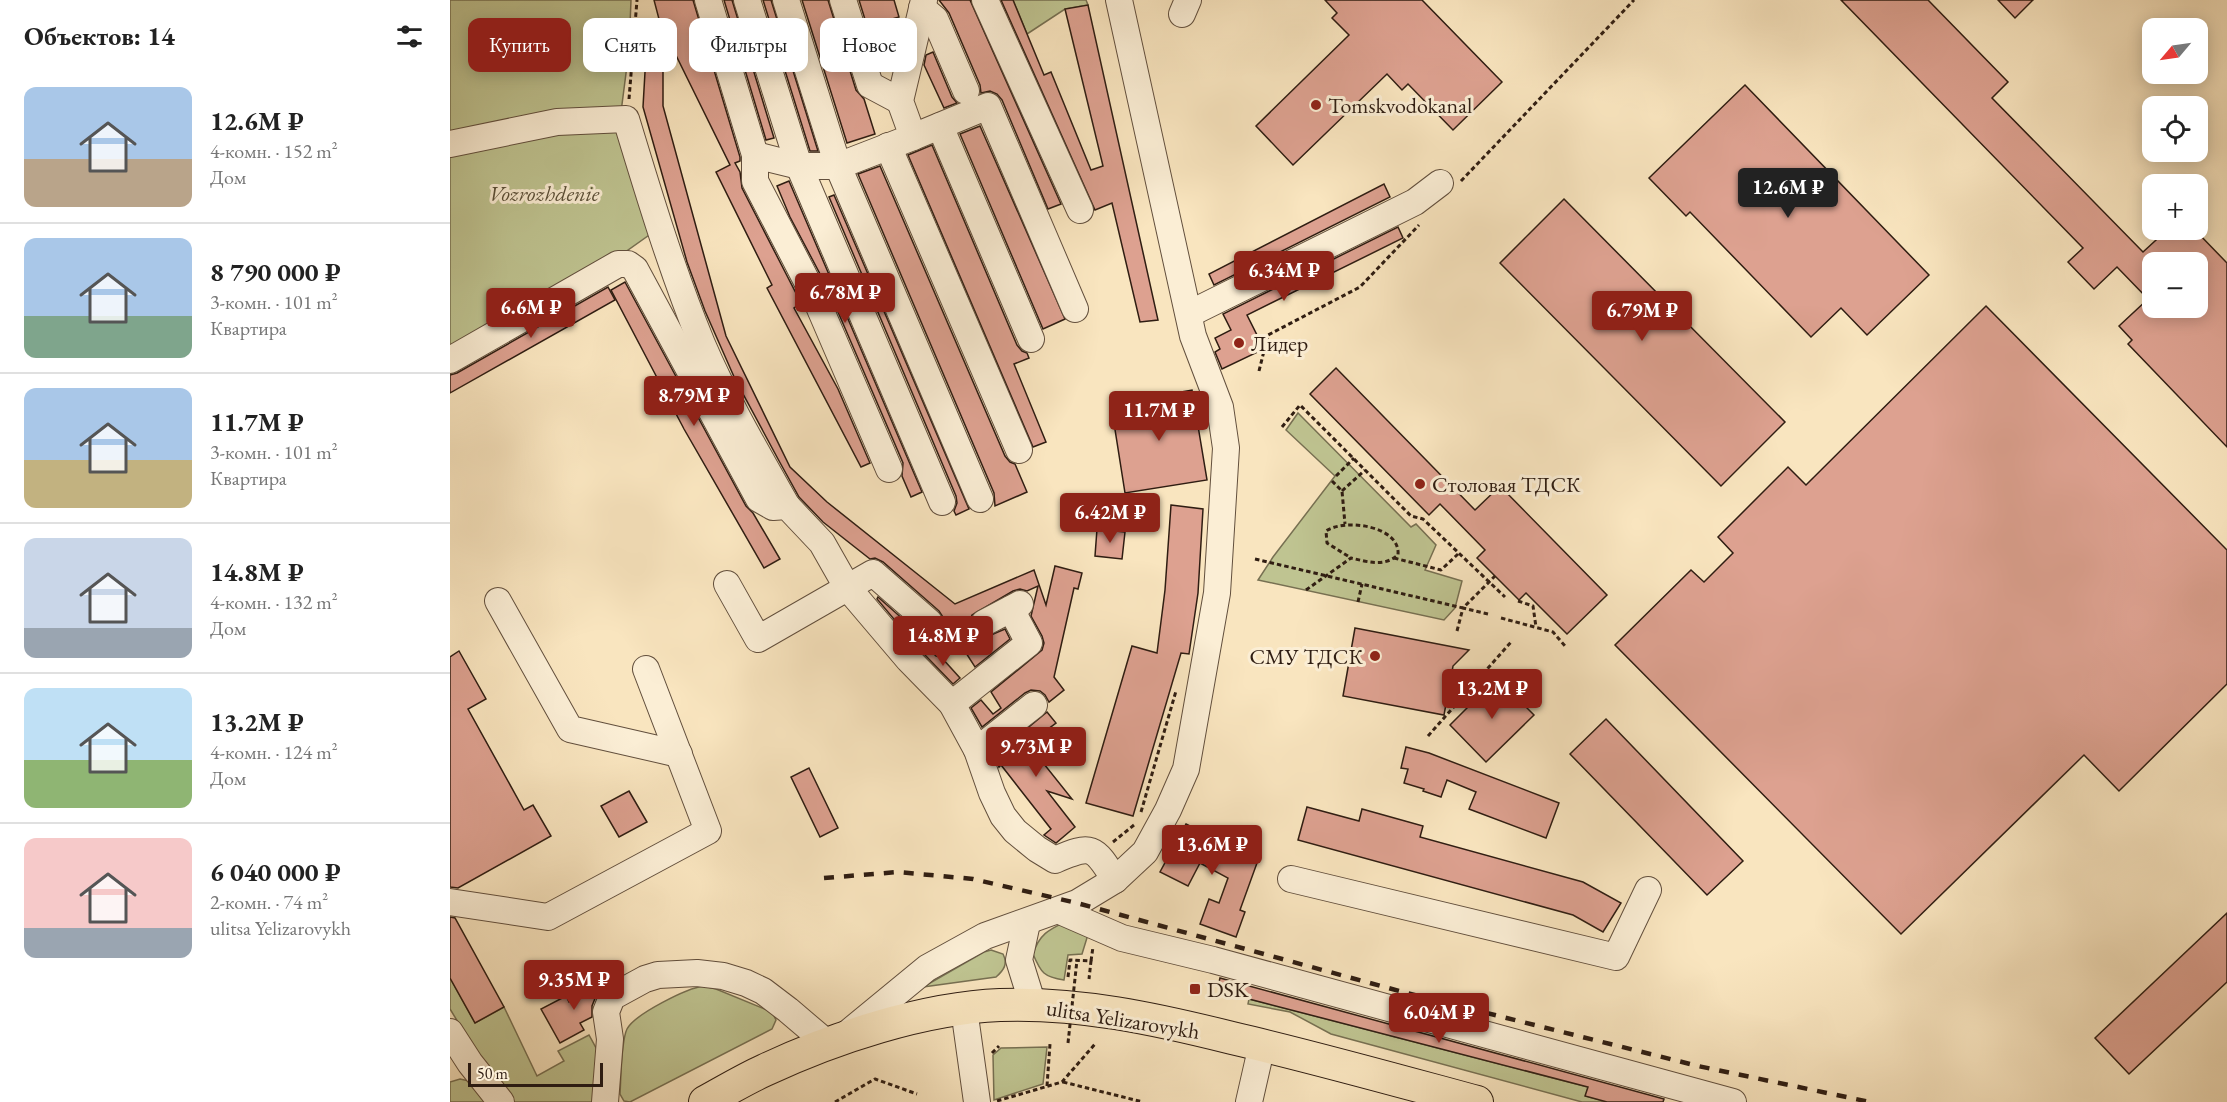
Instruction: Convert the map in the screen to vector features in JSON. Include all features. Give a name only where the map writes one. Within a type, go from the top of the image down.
[{"type":"main road","name":"ulitsa Yelizarovykh","points":[[705,1102],[765,1070],[835,1042],[919,1017],[999,1005],[1066,1006],[1188,1027],[1477,1102]]},
{"type":"street","points":[[708,0],[755,155],[755,181],[815,297],[889,469]]},
{"type":"street","points":[[747,0],[799,166],[942,502]]},
{"type":"street","points":[[786,0],[838,166],[980,499]]},
{"type":"street","points":[[843,0],[870,85],[900,100]]},
{"type":"street","points":[[985,0],[1080,210]]},
{"type":"street","points":[[605,1102],[610,1039],[606,1012],[612,997],[645,979],[658,975],[697,973],[723,976],[746,983],[763,991],[835,1042],[927,968],[985,936],[1027,923],[1077,903],[1114,880],[1145,852],[1168,810],[1186,769],[1217,593],[1226,448],[1220,407],[1193,336],[1119,0]]},
{"type":"street","points":[[913,136],[900,100],[923,4]]},
{"type":"street","points":[[923,4],[934,19],[966,91]]},
{"type":"street","points":[[755,155],[799,166],[838,166],[988,106],[1075,309]]},
{"type":"street","points":[[450,144],[558,122],[626,119],[659,227],[703,345],[744,430],[787,506],[822,543],[848,587],[909,660],[952,704],[977,750],[992,793],[1003,816],[1015,831],[1055,860],[1078,850],[1089,850],[1098,854],[1114,880]]},
{"type":"street","points":[[940,126],[1031,339]]},
{"type":"street","points":[[888,146],[1018,450]]},
{"type":"street","points":[[1188,314],[1415,202],[1440,183]]},
{"type":"street","points":[[450,360],[618,264],[628,264],[635,269],[759,499],[773,507],[787,506]]},
{"type":"street","points":[[727,584],[758,639],[873,573],[929,622],[940,638],[909,660]]},
{"type":"street","points":[[498,601],[570,729],[679,754]]},
{"type":"street","points":[[952,704],[1029,643],[1016,606],[984,623]]},
{"type":"street","points":[[450,902],[548,917],[708,831],[646,669]]},
{"type":"street","points":[[977,750],[1034,705]]},
{"type":"street","points":[[1291,879],[1616,957],[1648,890]]},
{"type":"street","points":[[1060,911],[1122,938],[1213,960],[1692,1097],[1733,1102]]},
{"type":"street","points":[[1027,923],[1019,960],[1033,1005]]},
{"type":"street","points":[[964,1009],[976,1102]]},
{"type":"street","points":[[450,1032],[460,1069],[501,1102]]},
{"type":"street","points":[[1249,1102],[1262,1045]]},
{"type":"street","points":[[1401,1081],[1429,1102]]},
{"type":"path","points":[[626,119],[637,0]]},
{"type":"path","points":[[1282,427],[1300,405],[1411,516],[1423,519],[1505,597]]},
{"type":"path","points":[[1336,476],[1354,458]]},
{"type":"path","points":[[1342,491],[1365,470]]},
{"type":"path","points":[[1332,481],[1342,491],[1345,524]]},
{"type":"path","points":[[1345,524],[1361,525],[1388,534],[1399,548],[1395,558],[1383,563],[1352,558],[1327,543],[1326,531],[1333,526],[1345,524]]},
{"type":"path","points":[[1395,558],[1442,570],[1458,554]]},
{"type":"path","points":[[1306,590],[1352,558]]},
{"type":"path","points":[[1255,560],[1488,614]]},
{"type":"path","points":[[1457,631],[1463,608],[1495,576]]},
{"type":"path","points":[[1358,602],[1362,584]]},
{"type":"path","points":[[1518,601],[1533,606],[1536,627]]},
{"type":"path","points":[[1501,618],[1553,632],[1565,646]]},
{"type":"path","points":[[1428,736],[1510,642]]},
{"type":"path","points":[[1098,854],[1138,821],[1178,685]]},
{"type":"path","points":[[1089,979],[1092,953]]},
{"type":"path","points":[[1068,976],[1070,960],[1091,961]]},
{"type":"path","points":[[1068,1043],[1077,960]]},
{"type":"path","points":[[1047,1086],[1050,1044]]},
{"type":"path","points":[[1062,1082],[1095,1044]]},
{"type":"path","points":[[835,1102],[875,1079],[917,1094]]},
{"type":"path","points":[[992,1102],[1062,1082],[1143,1102]]},
{"type":"green space","name":"Vozrozhdenie","points":[[450,0],[631,0],[630,18],[583,18],[583,72],[626,72],[620,120],[652,233],[614,260],[450,351]]},
{"type":"green space","points":[[1013,0],[1086,0],[1088,5],[1065,9],[1027,34]]},
{"type":"green space","points":[[1298,413],[1411,527],[1416,524],[1436,545],[1425,570],[1462,581],[1455,608],[1444,620],[1258,580],[1335,476],[1286,430]]},
{"type":"green space","points":[[1071,919],[1090,928],[1082,954],[1068,955],[1064,980],[1044,973],[1033,954],[1043,936]]},
{"type":"green space","points":[[991,950],[1003,954],[1005,961],[1003,969],[996,977],[923,987],[984,952]]},
{"type":"green space","points":[[450,978],[475,1023],[504,1007],[537,1076],[564,1061],[558,1051],[589,1035],[602,1059],[598,1102],[513,1102],[472,1045],[450,1009]]},
{"type":"green space","points":[[704,986],[772,1012],[776,1020],[772,1029],[630,1102],[624,1101],[620,1094],[622,1051],[627,1029],[640,1016],[662,1003],[686,991]]},
{"type":"green space","points":[[1249,999],[1588,1087],[1586,1096],[1607,1102],[1582,1102],[1331,1034],[1290,1012],[1248,1004]]},
{"type":"green space","points":[[1047,1047],[1043,1084],[994,1100],[993,1055],[1001,1048]]},
{"type":"green space","points":[[460,1079],[469,1081],[492,1102],[450,1102],[450,1082]]},
{"type":"building","points":[[654,0],[693,0],[698,18],[689,18],[689,72],[715,72],[740,157],[740,161],[735,163],[740,172],[742,188],[801,303],[794,308],[838,389],[870,463],[861,467],[767,288],[772,285],[716,172],[730,165],[677,57],[677,18],[659,18]]},
{"type":"building","points":[[724,0],[732,0],[737,18],[729,18]]},
{"type":"building","points":[[763,0],[771,0],[777,18],[769,18]]},
{"type":"building","points":[[802,0],[828,0],[834,18],[820,18],[820,57],[808,18]]},
{"type":"building","points":[[859,0],[894,0],[899,17],[865,18]]},
{"type":"building","points":[[939,0],[970,0],[1061,204],[1048,209],[1002,100],[990,91],[981,93],[980,85],[949,13]]},
{"type":"building","points":[[1001,0],[1013,0],[1044,75],[1051,72],[1091,170],[1103,166],[1065,9],[1088,5],[1158,320],[1140,322],[1112,203],[1095,210]]},
{"type":"building","points":[[1325,0],[1422,0],[1502,82],[1453,130],[1408,84],[1402,90],[1387,74],[1293,165],[1256,126],[1349,35],[1332,18],[1337,13]]},
{"type":"building","points":[[1841,0],[1928,0],[2008,82],[1992,98],[2143,252],[2142,293],[2117,267],[2094,289],[2068,262],[2083,248]]},
{"type":"building","points":[[1998,0],[2033,0],[2015,18]]},
{"type":"building","points":[[933,52],[952,97],[957,103],[944,108],[924,65],[926,55]]},
{"type":"building","points":[[645,72],[663,72],[663,106],[726,336],[790,467],[827,502],[955,604],[1034,570],[1046,605],[1055,566],[1082,573],[1078,589],[1074,588],[1054,677],[1064,690],[1049,702],[1040,691],[1031,690],[982,727],[971,708],[981,700],[993,714],[1001,708],[991,692],[1042,650],[1044,643],[1042,636],[1031,616],[1038,586],[1027,591],[1020,589],[1013,591],[972,615],[969,623],[976,635],[984,638],[1005,629],[1010,639],[975,667],[939,611],[883,562],[875,558],[870,559],[823,522],[799,497],[735,379],[705,311],[687,262],[643,107]]},
{"type":"building","points":[[746,72],[754,72],[774,138],[766,140]]},
{"type":"building","points":[[785,72],[793,72],[818,151],[810,151]]},
{"type":"building","points":[[825,72],[850,72],[856,90],[864,99],[875,134],[847,143]]},
{"type":"building","points":[[1745,85],[1929,275],[1867,335],[1841,308],[1811,337],[1690,212],[1686,216],[1649,178]]},
{"type":"building","points":[[980,126],[1065,319],[1043,329],[960,134]]},
{"type":"building","points":[[932,145],[1017,345],[1027,353],[1029,358],[1014,364],[1046,442],[1033,447],[908,155]]},
{"type":"building","points":[[880,166],[1005,456],[1015,464],[1027,492],[995,506],[994,493],[858,174]]},
{"type":"building","points":[[789,181],[922,492],[911,497],[902,476],[903,463],[829,291],[790,217],[777,186]]},
{"type":"building","points":[[1384,184],[1390,197],[1214,285],[1209,274]]},
{"type":"building","points":[[834,195],[969,509],[956,515],[954,511],[957,503],[956,496],[829,197]]},
{"type":"building","points":[[1564,199],[1785,422],[1721,486],[1500,263]]},
{"type":"building","points":[[1398,227],[1403,238],[1247,315],[1264,349],[1222,369],[1215,352],[1220,349],[1215,338],[1231,330],[1223,314]]},
{"type":"building","points":[[2156,240],[2205,240],[2227,263],[2227,447],[2128,344],[2132,340],[2119,326],[2142,305],[2142,318],[2208,318],[2208,252],[2143,252]]},
{"type":"building","points":[[625,282],[746,506],[753,513],[780,559],[764,568],[684,429],[611,290]]},
{"type":"building","points":[[608,287],[615,300],[450,393],[450,375]]},
{"type":"building","points":[[1986,306],[2227,550],[2227,684],[2119,791],[2084,755],[1901,934],[1615,645],[1691,570],[1704,582],[1733,553],[1718,537],[1788,467],[1806,485]]},
{"type":"building","points":[[1336,368],[1475,510],[1500,486],[1607,595],[1567,634],[1526,593],[1519,600],[1477,558],[1485,550],[1440,504],[1429,515],[1310,394]]},
{"type":"building","points":[[1192,390],[1207,480],[1125,493],[1111,404]]},
{"type":"building","points":[[1171,505],[1203,509],[1198,593],[1189,654],[1181,653],[1133,816],[1086,803],[1132,646],[1157,653],[1165,590]]},
{"type":"building","points":[[1097,529],[1125,532],[1122,559],[1095,556]]},
{"type":"building","points":[[878,597],[921,637],[914,643],[877,599]]},
{"type":"building","points":[[1355,628],[1469,650],[1453,666],[1444,715],[1343,696]]},
{"type":"building","points":[[929,649],[936,656],[941,657],[960,678],[953,684],[924,654]]},
{"type":"building","points":[[459,651],[486,699],[468,709],[524,810],[533,805],[551,836],[458,888],[450,887],[450,657]]},
{"type":"building","points":[[1497,678],[1534,715],[1486,762],[1450,725]]},
{"type":"building","points":[[1047,712],[1056,723],[1028,744],[1072,799],[1047,791],[1075,827],[1056,843],[1044,835],[1051,829],[1001,765],[999,767],[995,755]]},
{"type":"building","points":[[1606,719],[1743,861],[1707,895],[1570,754]]},
{"type":"building","points":[[1406,747],[1429,753],[1559,803],[1546,838],[1469,809],[1476,792],[1447,780],[1441,797],[1404,783],[1408,769],[1401,768]]},
{"type":"building","points":[[809,768],[838,828],[820,837],[791,777]]},
{"type":"building","points":[[629,791],[647,822],[619,837],[601,806]]},
{"type":"building","points":[[1307,807],[1359,821],[1362,809],[1423,826],[1420,837],[1583,882],[1621,903],[1603,932],[1573,915],[1298,840]]},
{"type":"building","points":[[1186,824],[1223,843],[1220,849],[1257,863],[1240,910],[1245,912],[1236,937],[1200,924],[1209,899],[1219,903],[1228,878],[1200,863],[1188,886],[1160,872]]},
{"type":"building","points":[[2227,913],[2227,982],[2129,1074],[2095,1038]]},
{"type":"building","points":[[450,917],[455,918],[504,1007],[475,1023],[450,978]]},
{"type":"building","points":[[611,969],[616,978],[598,991],[592,1006],[592,1017],[580,1023],[584,1030],[560,1043],[541,1009],[566,996],[569,1002],[599,986],[595,979]]},
{"type":"building","points":[[1220,978],[1664,1099],[1663,1102],[1607,1102],[1585,1096],[1588,1087],[1249,999],[1251,996],[1218,986]]},
{"type":"railway","points":[[824,878],[898,872],[973,879],[1077,903],[1403,992],[1698,1066],[1870,1102]]},
{"type":"place","name":"Tomskvodokanal","points":[[1316,105]]},
{"type":"place","name":"Лидер","points":[[1239,343]]},
{"type":"place","name":"Столовая ТДСК","points":[[1420,484]]},
{"type":"place","name":"СМУ ТДСК","points":[[1375,656]]},
{"type":"place","name":"DSK","points":[[1195,989]]}]
